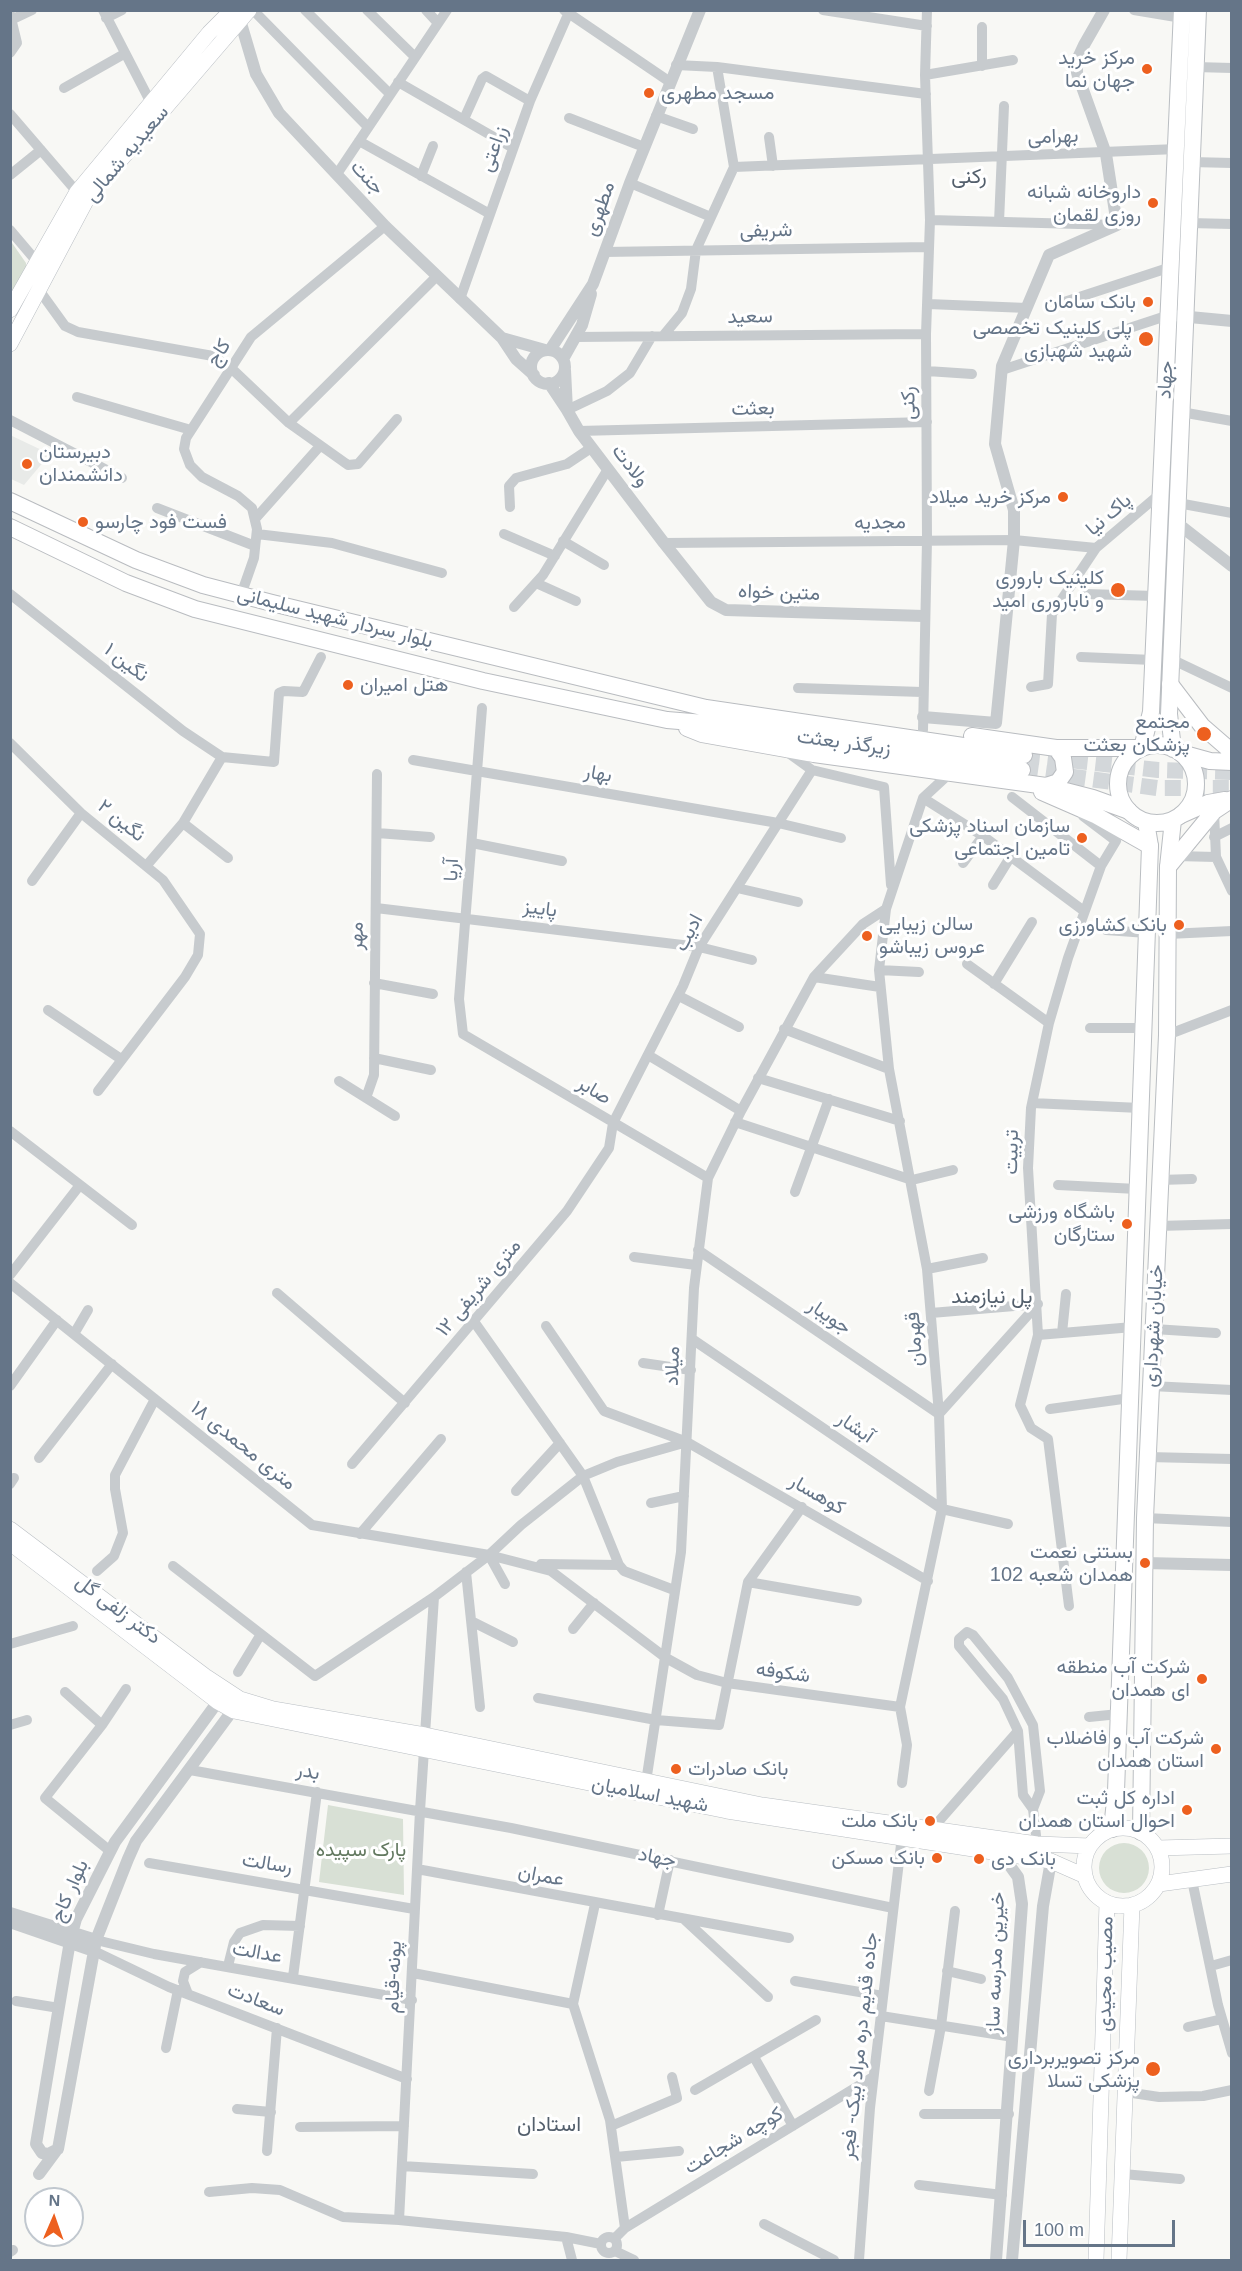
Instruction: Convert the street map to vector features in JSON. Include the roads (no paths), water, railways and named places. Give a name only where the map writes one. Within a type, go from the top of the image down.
[{"type":"main road","name":"سعیدیه شمالی","points":[[10,310],[77,192],[243,13]]},
{"type":"main road","name":"جهاد","points":[[1142,748],[1151,712],[1161,494],[1177,316],[1189,223],[1195,67],[1187,13]]},
{"type":"main road","name":"جهاد","points":[[1177,751],[1169,714],[1181,412],[1177,316],[1171,267],[1187,13]]},
{"type":"main road","name":"سعیدیه شمالی","points":[[10,344],[87,199],[156,109]]},
{"type":"main road","name":"بلوار سردار شهید سلیمانی","points":[[13,501],[136,560],[203,585],[671,699]]},
{"type":"main road","name":"بلوار سردار شهید سلیمانی","points":[[10,527],[126,583],[195,609],[394,659],[667,720]]},
{"type":"main road","points":[[10,534],[40,543]]},
{"type":"main road","points":[[394,659],[401,635]]},
{"type":"main road","points":[[1170,684],[1202,726],[1232,752]]},
{"type":"main road","points":[[671,699],[703,696],[923,723],[1056,748],[1163,746],[1210,760],[1232,762]]},
{"type":"main road","name":"زیرگذر بعثت","points":[[671,699],[706,708],[1025,770]]},
{"type":"main road","points":[[667,720],[702,734],[949,774],[1025,770],[1046,786],[1093,798],[1129,811],[1146,822],[1164,823],[1208,803],[1232,799]]},
{"type":"main road","name":"زیرگذر بعثت","points":[[667,720],[716,724],[1025,770]]},
{"type":"main road","points":[[1046,786],[1058,782],[1065,772],[1063,758],[1056,748]]},
{"type":"main road","points":[[1129,811],[1119,794],[1118,777],[1125,762],[1142,748]]},
{"type":"main road","points":[[1177,751],[1192,766],[1196,787],[1192,801],[1177,818]]},
{"type":"main road","points":[[1025,770],[1071,807],[1097,816],[1150,846]]},
{"type":"main road","points":[[1172,862],[1214,811],[1232,799]]},
{"type":"main road","name":"خیابان شهرداری","points":[[1141,1832],[1145,1518],[1167,1035],[1168,934],[1177,818]]},
{"type":"main road","name":"خیابان شهرداری","points":[[1112,1829],[1119,1714],[1150,846],[1146,822]]},
{"type":"main road","name":"دکتر زلفی گل","points":[[10,1529],[222,1696]]},
{"type":"main road","name":"دکتر زلفی گل","points":[[10,1543],[222,1696]]},
{"type":"main road","name":"شهید اسلامیان","points":[[222,1696],[237,1705],[273,1709],[424,1741],[728,1811],[902,1836],[1051,1861],[1085,1876]]},
{"type":"main road","name":"شهید اسلامیان","points":[[424,1741],[762,1805],[1037,1844],[1090,1846]]},
{"type":"main road","points":[[1122,1828],[1141,1832],[1158,1848],[1162,1860],[1159,1884],[1143,1901],[1132,1905],[1107,1903],[1090,1888],[1085,1876],[1086,1856],[1090,1846],[1112,1829],[1122,1828]]},
{"type":"main road","points":[[1158,1848],[1232,1846]]},
{"type":"main road","points":[[1159,1884],[1232,1874]]},
{"type":"main road","name":"مصیب مجیدی","points":[[1096,2260],[1107,1903]]},
{"type":"main road","name":"مصیب مجیدی","points":[[1119,2260],[1132,1905]]},
{"type":"street","points":[[10,53],[17,42],[12,16],[32,10]]},
{"type":"street","points":[[122,10],[104,14],[156,109]]},
{"type":"street","points":[[306,10],[390,94]]},
{"type":"street","points":[[367,10],[415,57]]},
{"type":"street","points":[[426,10],[438,23]]},
{"type":"street","points":[[337,174],[447,10]]},
{"type":"street","name":"مطهری","points":[[564,364],[590,302],[593,284],[630,183],[676,64],[700,10]]},
{"type":"street","points":[[823,10],[927,26]]},
{"type":"street","name":"رکنی","points":[[923,723],[927,540],[926,334],[930,220],[930,160],[925,75],[927,10]]},
{"type":"street","points":[[1104,10],[1080,52],[1077,73],[1106,154],[1117,225]]},
{"type":"street","points":[[1134,10],[1187,13]]},
{"type":"street","points":[[567,11],[670,82]]},
{"type":"street","name":"زراعتی","points":[[460,298],[530,101],[567,11]]},
{"type":"street","points":[[243,13],[368,127]]},
{"type":"street","name":"جنت","points":[[243,13],[256,74],[279,113],[385,226],[502,338],[516,359],[534,375]]},
{"type":"street","points":[[982,27],[982,66]]},
{"type":"street","points":[[64,88],[124,54]]},
{"type":"street","points":[[925,75],[1013,60]]},
{"type":"street","points":[[676,64],[717,67],[926,94]]},
{"type":"street","points":[[564,364],[559,380],[549,383],[534,375],[533,360],[547,350],[564,364],[567,410],[607,391],[630,373],[658,336],[682,313],[691,289],[696,250],[734,167],[717,67]]},
{"type":"street","points":[[1195,67],[1232,68]]},
{"type":"street","points":[[464,119],[482,79],[486,76],[530,101]]},
{"type":"street","points":[[398,82],[513,148]]},
{"type":"street","points":[[999,222],[1004,106]]},
{"type":"street","points":[[10,114],[77,192]]},
{"type":"street","points":[[656,116],[693,129]]},
{"type":"street","points":[[569,118],[644,147]]},
{"type":"street","points":[[769,137],[773,166]]},
{"type":"street","points":[[359,141],[490,214]]},
{"type":"street","points":[[421,176],[433,146]]},
{"type":"street","name":"بهرامی","points":[[734,167],[1106,154],[1177,149]]},
{"type":"street","points":[[10,175],[41,150]]},
{"type":"street","points":[[1191,162],[1232,163]]},
{"type":"street","points":[[630,183],[711,216]]},
{"type":"street","points":[[930,220],[1117,225]]},
{"type":"street","points":[[1189,223],[1232,224]]},
{"type":"street","points":[[923,723],[996,723],[1014,540],[1014,510],[995,444],[1002,370],[1049,255],[1117,225]]},
{"type":"street","name":"کاج","points":[[255,519],[252,508],[238,496],[202,477],[190,465],[184,449],[190,430],[251,337],[385,226]]},
{"type":"street","points":[[10,230],[38,263]]},
{"type":"street","name":"شریفی","points":[[604,252],[929,247]]},
{"type":"street","points":[[1058,304],[1171,267]]},
{"type":"street","points":[[289,423],[436,277]]},
{"type":"street","name":"مطهری","points":[[547,350],[593,284]]},
{"type":"street","points":[[39,290],[65,326],[78,332],[213,356],[231,368],[289,423],[320,446],[353,466],[398,419]]},
{"type":"street","points":[[928,304],[1027,308]]},
{"type":"street","points":[[1002,370],[1177,316],[1232,321]]},
{"type":"street","name":"سعید","points":[[575,337],[926,334]]},
{"type":"street","name":"جنت","points":[[502,338],[547,350]]},
{"type":"street","points":[[927,371],[972,374]]},
{"type":"street","name":"ولادت","points":[[549,383],[591,448],[664,543]]},
{"type":"street","points":[[77,397],[190,430]]},
{"type":"street","points":[[1181,412],[1232,421]]},
{"type":"street","points":[[10,420],[122,478]]},
{"type":"street","name":"بعثت","points":[[579,431],[927,422]]},
{"type":"street","points":[[241,595],[256,540],[255,519],[320,446]]},
{"type":"street","points":[[510,507],[508,486],[516,478],[567,464],[591,448]]},
{"type":"street","points":[[514,607],[536,583],[555,556],[608,469]]},
{"type":"street","name":"پاک نیا","points":[[1031,687],[1048,684],[1052,614],[1096,548],[1161,494]]},
{"type":"street","points":[[1178,503],[1232,513]]},
{"type":"street","points":[[157,508],[256,540],[332,543],[442,573]]},
{"type":"street","points":[[1177,523],[1232,566]]},
{"type":"street","points":[[504,534],[555,556]]},
{"type":"street","name":"مجدیه","points":[[664,543],[1014,540],[1096,548]]},
{"type":"street","points":[[563,541],[604,565]]},
{"type":"street","name":"متین خواه","points":[[664,543],[711,602],[726,610],[924,616]]},
{"type":"street","points":[[536,583],[576,601]]},
{"type":"street","name":"نگین ۱","points":[[10,594],[183,731],[222,757]]},
{"type":"street","points":[[1085,594],[1156,596]]},
{"type":"street","points":[[147,865],[183,823],[222,757],[274,762],[279,693],[284,690],[303,692],[321,657]]},
{"type":"street","points":[[1082,657],[1153,660]]},
{"type":"street","points":[[1171,659],[1232,688]]},
{"type":"street","points":[[798,688],[922,692]]},
{"type":"street","name":"آریا","points":[[463,1034],[459,999],[468,919],[482,708]]},
{"type":"street","name":"نگین ۲","points":[[10,742],[81,813],[163,880],[200,934],[198,955],[185,977],[121,1059]]},
{"type":"street","points":[[780,748],[812,770],[884,786],[891,892]]},
{"type":"street","name":"بهار","points":[[413,760],[778,823],[841,838]]},
{"type":"street","name":"ادیب","points":[[613,1123],[679,996],[699,947],[812,770]]},
{"type":"street","name":"مهر","points":[[366,1098],[374,1075],[377,774]]},
{"type":"street","points":[[949,774],[923,798],[983,836],[1084,911]]},
{"type":"street","points":[[1011,796],[1101,866]]},
{"type":"street","name":"قهرمان","points":[[902,1783],[907,1745],[900,1707],[942,1509],[939,1414],[927,1269],[912,1180],[889,1069],[879,970],[886,909],[923,798]]},
{"type":"street","name":"تربیت","points":[[1069,1606],[1048,1439],[1031,1428],[1020,1405],[1038,1335],[1038,1304],[1028,1168],[1032,1103],[1049,1023],[1084,911],[1101,866],[1116,841],[1071,807]]},
{"type":"street","points":[[1214,811],[1216,857],[1232,891]]},
{"type":"street","points":[[32,881],[81,813]]},
{"type":"street","points":[[183,823],[228,858]]},
{"type":"street","points":[[1214,837],[1232,828]]},
{"type":"street","points":[[377,833],[430,837]]},
{"type":"street","points":[[963,863],[983,836]]},
{"type":"street","points":[[472,843],[562,861]]},
{"type":"street","points":[[993,885],[1011,856]]},
{"type":"street","points":[[1172,862],[1216,857]]},
{"type":"street","points":[[737,888],[798,902]]},
{"type":"street","name":"پاییز","points":[[376,908],[699,947],[752,960]]},
{"type":"street","name":"میلاد","points":[[646,1782],[681,1552],[696,1265],[708,1178],[758,1078],[814,976],[863,924],[886,909]]},
{"type":"street","points":[[994,984],[1032,922]]},
{"type":"street","points":[[1106,930],[1147,933]]},
{"type":"street","points":[[1168,934],[1232,931]]},
{"type":"street","points":[[967,964],[1049,1023]]},
{"type":"street","points":[[879,970],[919,972]]},
{"type":"street","points":[[814,976],[880,987]]},
{"type":"street","points":[[374,983],[433,994]]},
{"type":"street","points":[[679,996],[739,1028]]},
{"type":"street","points":[[48,1010],[121,1059],[98,1090]]},
{"type":"street","points":[[1167,1035],[1232,1010]]},
{"type":"street","points":[[1090,1028],[1143,1028]]},
{"type":"street","points":[[784,1029],[889,1069]]},
{"type":"street","name":"صابر","points":[[463,1034],[708,1178]]},
{"type":"street","points":[[648,1055],[741,1111]]},
{"type":"street","points":[[374,1058],[431,1070]]},
{"type":"street","points":[[758,1078],[900,1121]]},
{"type":"street","points":[[339,1081],[395,1116]]},
{"type":"street","points":[[795,1192],[829,1099]]},
{"type":"street","points":[[1032,1103],[1140,1108]]},
{"type":"street","points":[[735,1122],[912,1180],[953,1170]]},
{"type":"street","name":"۱۲ متری شریفی","points":[[352,1464],[475,1323],[567,1211],[609,1148],[613,1123]]},
{"type":"street","points":[[10,1131],[132,1225]]},
{"type":"street","points":[[1160,1180],[1192,1179]]},
{"type":"street","points":[[10,1275],[80,1185]]},
{"type":"street","points":[[1058,1185],[1137,1189]]},
{"type":"street","points":[[1158,1226],[1232,1224]]},
{"type":"street","name":"جویبار","points":[[698,1250],[939,1414]]},
{"type":"street","points":[[634,1257],[696,1265]]},
{"type":"street","points":[[927,1269],[983,1258]]},
{"type":"street","name":"۱۸ متری محمدی","points":[[10,1283],[312,1525],[489,1555],[527,1564]]},
{"type":"street","points":[[277,1293],[405,1403]]},
{"type":"street","points":[[1062,1333],[1066,1294]]},
{"type":"street","points":[[931,1313],[1038,1304]]},
{"type":"street","points":[[939,1414],[1038,1304]]},
{"type":"street","points":[[74,1334],[88,1310]]},
{"type":"street","points":[[10,1386],[57,1320]]},
{"type":"street","points":[[475,1323],[583,1476],[619,1565],[624,1571],[674,1590]]},
{"type":"street","name":"کوهسار","points":[[546,1326],[604,1411],[687,1442],[928,1581]]},
{"type":"street","points":[[1038,1335],[1132,1327]]},
{"type":"street","points":[[1154,1329],[1216,1333]]},
{"type":"street","name":"آبشار","points":[[692,1339],[942,1509],[1008,1524]]},
{"type":"street","points":[[643,1363],[691,1370]]},
{"type":"street","points":[[39,1458],[112,1364]]},
{"type":"street","points":[[1151,1386],[1232,1390]]},
{"type":"street","points":[[1050,1409],[1130,1398]]},
{"type":"street","points":[[98,1571],[114,1556],[123,1533],[115,1489],[115,1475],[155,1399]]},
{"type":"street","points":[[360,1534],[441,1439]]},
{"type":"street","points":[[173,1566],[315,1676],[434,1597],[489,1555],[521,1525],[583,1476],[617,1462],[687,1442]]},
{"type":"street","points":[[516,1491],[560,1443]]},
{"type":"street","points":[[1148,1457],[1232,1459]]},
{"type":"street","points":[[651,1503],[684,1496]]},
{"type":"street","points":[[538,1698],[656,1720],[719,1725],[747,1582],[802,1507]]},
{"type":"street","points":[[1145,1518],[1232,1522]]},
{"type":"street","points":[[489,1555],[506,1584]]},
{"type":"street","points":[[1145,1563],[1232,1565]]},
{"type":"street","points":[[527,1564],[619,1565]]},
{"type":"street","name":"شکوفه","points":[[527,1564],[555,1573],[666,1658],[698,1675],[727,1683],[900,1707]]},
{"type":"street","points":[[466,1572],[473,1622],[480,1707]]},
{"type":"street","points":[[747,1582],[857,1601]]},
{"type":"street","name":"پونه-قیام","points":[[399,2220],[412,2000],[414,1909],[434,1597]]},
{"type":"street","points":[[573,1629],[594,1603]]},
{"type":"street","points":[[473,1622],[513,1642]]},
{"type":"street","points":[[10,1644],[73,1626]]},
{"type":"street","points":[[1033,1809],[1040,1791],[1033,1725],[1018,1692],[974,1635],[967,1632],[959,1639],[959,1646],[1004,1699],[1018,1731],[1023,1794],[1033,1809],[1037,1844]]},
{"type":"street","points":[[238,1672],[261,1635]]},
{"type":"street","points":[[110,1851],[45,1798],[102,1725],[126,1689]]},
{"type":"street","points":[[64,1692],[102,1725]]},
{"type":"street","name":"بلوار کاج","points":[[222,1696],[110,1851],[71,1936],[36,2144],[39,2174],[58,2149],[95,1945],[136,1841],[237,1705]]},
{"type":"street","points":[[1089,1717],[1119,1714]]},
{"type":"street","points":[[10,1725],[27,1720]]},
{"type":"street","points":[[932,1829],[1018,1731]]},
{"type":"street","name":"بدر","points":[[190,1770],[420,1811]]},
{"type":"street","points":[[293,1977],[317,1792]]},
{"type":"street","name":"جهاد","points":[[420,1811],[670,1860],[893,1908]]},
{"type":"street","name":"جاده قدیم دره مراد بیک- فجر","points":[[859,2260],[873,2077],[902,1836]]},
{"type":"street","name":"خیرین مدرسه ساز","points":[[996,2260],[1009,2114],[1022,1905],[1018,1877],[1000,1852]]},
{"type":"street","points":[[658,1915],[670,1860]]},
{"type":"street","name":"خیرین مدرسه ساز","points":[[1012,2260],[1043,1906],[1051,1861]]},
{"type":"street","name":"رسالت","points":[[149,1863],[306,1888],[414,1909]]},
{"type":"street","name":"عمران","points":[[417,1869],[595,1904],[789,1938]]},
{"type":"street","points":[[1192,1880],[1222,2019],[1232,2053]]},
{"type":"street","points":[[595,1904],[573,2004],[611,2126],[625,2228]]},
{"type":"street","points":[[1022,1905],[1043,1906]]},
{"type":"street","points":[[929,2091],[941,2026],[955,1911]]},
{"type":"street","points":[[10,1913],[95,1945]]},
{"type":"street","points":[[686,1920],[768,1997]]},
{"type":"street","points":[[10,1922],[71,1936]]},
{"type":"street","points":[[228,1966],[234,1942],[240,1933],[263,1925],[300,1926]]},
{"type":"street","name":"عدالت","points":[[95,1945],[293,1977],[412,2000]]},
{"type":"street","name":"سعادت","points":[[95,1945],[183,1992],[407,2079]]},
{"type":"street","points":[[1211,1966],[1232,1960]]},
{"type":"street","points":[[166,2048],[183,1992],[185,1972],[201,1962]]},
{"type":"street","points":[[947,1971],[981,1979]]},
{"type":"street","points":[[413,1973],[573,2004]]},
{"type":"street","points":[[795,1981],[883,1996]]},
{"type":"street","points":[[16,2001],[59,2008]]},
{"type":"street","points":[[881,2016],[1013,2037]]},
{"type":"street","points":[[1188,2027],[1222,2019]]},
{"type":"street","points":[[696,2090],[816,2020]]},
{"type":"street","points":[[267,2151],[277,2028]]},
{"type":"street","points":[[754,2057],[793,2126]]},
{"type":"street","points":[[611,2126],[677,2098],[672,2077]]},
{"type":"street","name":"کوچه شجاعت","points":[[603,2254],[604,2238],[615,2238],[625,2228],[873,2077]]},
{"type":"street","points":[[1126,2092],[1159,2097],[1203,2096],[1232,2090]]},
{"type":"street","points":[[237,2109],[271,2112]]},
{"type":"street","points":[[924,2114],[1009,2114]]},
{"type":"street","points":[[300,2127],[404,2126]]},
{"type":"street","points":[[36,2144],[42,2153],[48,2154],[58,2149]]},
{"type":"street","points":[[616,2157],[678,2151]]},
{"type":"street","points":[[402,2166],[533,2174]]},
{"type":"street","points":[[1123,2174],[1180,2179]]},
{"type":"street","points":[[919,2185],[1002,2195]]},
{"type":"street","points":[[209,2192],[252,2188],[280,2190],[343,2217],[399,2220],[566,2237],[603,2254],[634,2260]]},
{"type":"street","points":[[764,2224],[834,2260]]},
{"type":"street","points":[[566,2237],[572,2260]]},
{"type":"tunnel","points":[[1024,755],[1158,770],[1232,772]]},
{"type":"tunnel","points":[[1022,770],[1157,788],[1232,788]]},
{"type":"place","name":"مرکز خرید جهان نما","points":[[1147,69]]},
{"type":"place","name":"مسجد مطهری","points":[[649,93]]},
{"type":"place","name":"داروخانه شبانه روزی لقمان","points":[[1153,203]]},
{"type":"place","name":"بانک سامان","points":[[1148,302]]},
{"type":"place","name":"پلی کلینیک تخصصی شهید شهبازی","points":[[1146,339]]},
{"type":"place","name":"دبیرستان دانشمندان","points":[[27,464]]},
{"type":"place","name":"مرکز خرید میلاد","points":[[1063,497]]},
{"type":"place","name":"فست فود چارسو","points":[[83,522]]},
{"type":"place","name":"کلینیک باروری و ناباروری امید","points":[[1118,590]]},
{"type":"place","name":"هتل امیران","points":[[348,685]]},
{"type":"place","name":"مجتمع پزشکان بعثت","points":[[1204,734]]},
{"type":"place","name":"سازمان اسناد پزشکی تامین اجتماعی","points":[[1082,838]]},
{"type":"place","name":"بانک کشاورزی","points":[[1179,925]]},
{"type":"place","name":"سالن زیبایی عروس زیباشو","points":[[867,936]]},
{"type":"place","name":"باشگاه ورزشی ستارگان","points":[[1127,1224]]},
{"type":"place","name":"بستنی نعمت همدان شعبه 102","points":[[1145,1563]]},
{"type":"place","name":"شرکت آب منطقه ای همدان","points":[[1202,1679]]},
{"type":"place","name":"شرکت آب و فاضلاب استان همدان","points":[[1216,1749]]},
{"type":"place","name":"بانک صادرات","points":[[676,1769]]},
{"type":"place","name":"اداره کل ثبت احوال استان همدان","points":[[1187,1810]]},
{"type":"place","name":"بانک ملت","points":[[930,1821]]},
{"type":"place","name":"بانک مسکن","points":[[937,1858]]},
{"type":"place","name":"بانک دی","points":[[979,1859]]},
{"type":"place","name":"مرکز تصویربرداری پزشکی تسلا","points":[[1153,2069]]},
{"type":"district","name":"رکنی","points":[[969,177]]},
{"type":"district","name":"پل نیازمند","points":[[992,1297]]},
{"type":"district","name":"استادان","points":[[549,2125]]},
{"type":"park label","name":"پارک سپیده","points":[[361,1850]]}]
